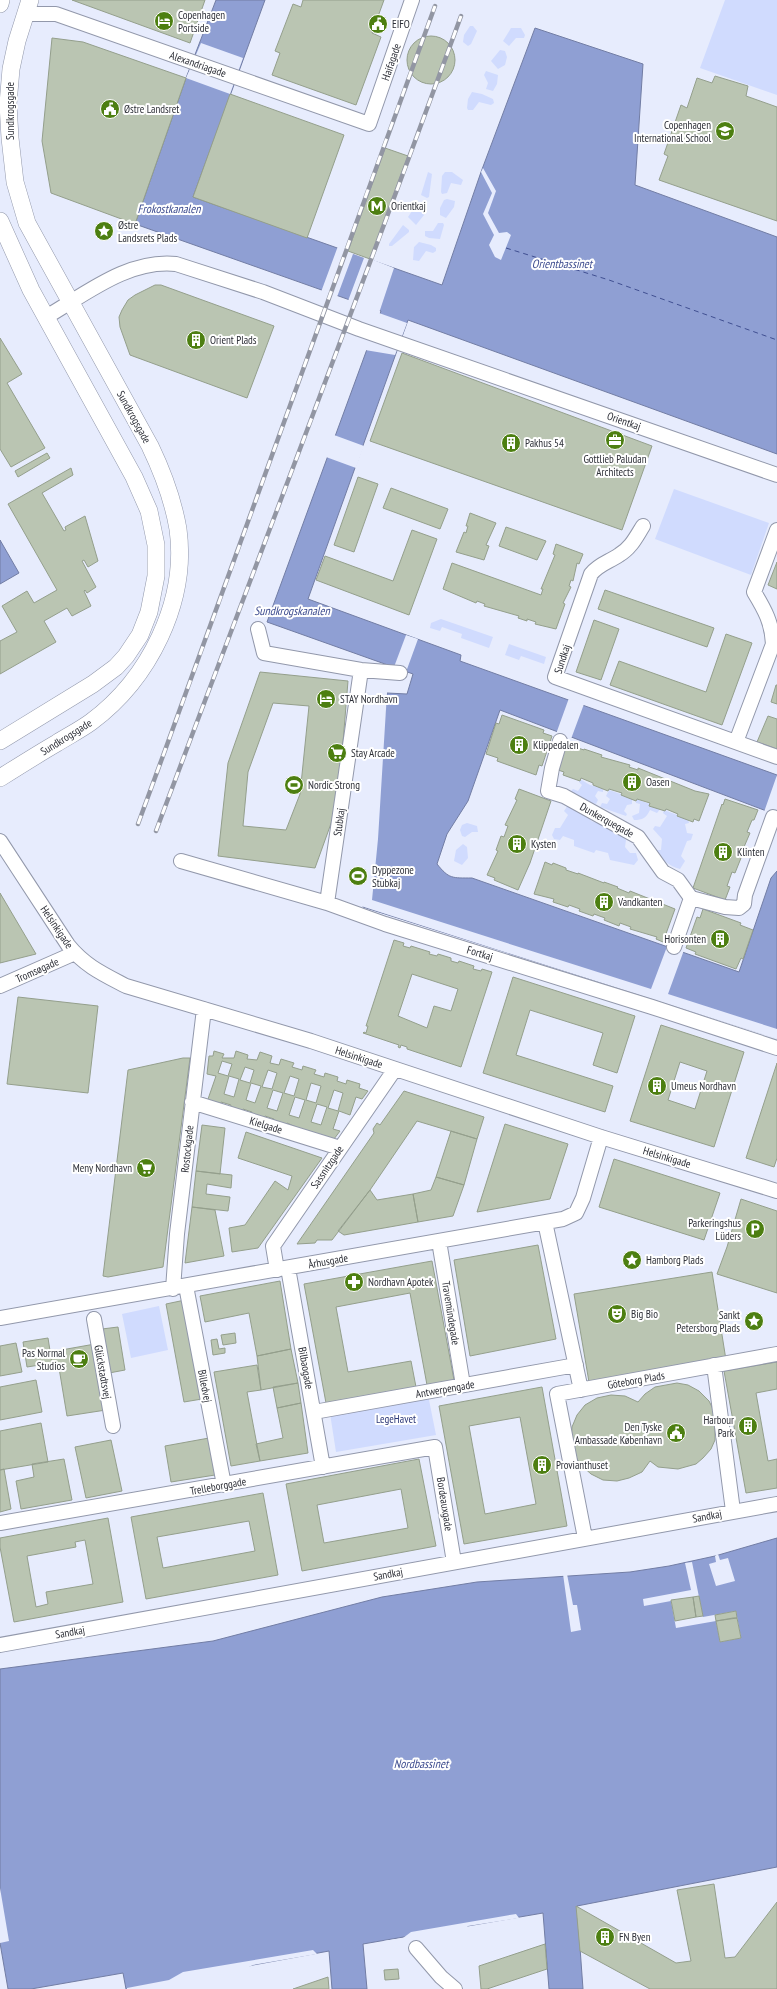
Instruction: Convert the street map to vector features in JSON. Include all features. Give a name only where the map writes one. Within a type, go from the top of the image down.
[{"type":"street","points":[[0,4],[1,0]]},
{"type":"street","name":"Haifagade","points":[[369,124],[412,0]]},
{"type":"street","name":"Alexandriagade","points":[[28,7],[56,14],[369,124]]},
{"type":"street","name":"Sundkrogsgade","points":[[0,778],[91,722],[120,696],[142,669],[161,636],[175,592],[179,553],[178,530],[163,474],[140,427],[27,223],[14,175],[10,138],[9,90],[12,62],[28,7]]},
{"type":"street","points":[[0,221],[14,254],[46,317],[134,478],[149,511],[156,545],[156,576],[149,612],[140,635],[116,667],[93,684],[0,741]]},
{"type":"street","name":"Orientkaj","points":[[46,317],[129,270],[162,263],[176,264],[207,273],[369,333],[777,475]]},
{"type":"street","name":"Sundkaj","points":[[643,526],[632,544],[621,554],[598,566],[591,574],[555,677],[777,757]]},
{"type":"street","points":[[736,742],[773,644],[772,629],[768,616],[754,592],[777,530]]},
{"type":"street","points":[[258,629],[264,653],[361,670],[400,673]]},
{"type":"street","name":"Stubkaj","points":[[327,903],[361,670]]},
{"type":"street","name":"Dunkerquegade","points":[[560,741],[552,768],[548,791],[564,796],[638,837],[663,872],[678,880],[691,898]]},
{"type":"street","points":[[674,947],[691,898],[709,901],[725,907],[739,908],[744,904],[745,896],[774,817]]},
{"type":"street","name":"Helsinkigade","points":[[0,841],[80,959],[126,986],[395,1069],[601,1137],[777,1191]]},
{"type":"street","name":"Fortkaj","points":[[181,860],[327,903],[385,924],[652,1007],[777,1048]]},
{"type":"street","name":"Tromsøgade","points":[[0,986],[75,953]]},
{"type":"street","name":"Rostockgade","points":[[179,1287],[177,1234],[204,1009]]},
{"type":"street","name":"Sassnitzgade","points":[[282,1269],[273,1246],[395,1069]]},
{"type":"street","name":"Kielgade","points":[[192,1102],[340,1148]]},
{"type":"street","name":"Århusgade","points":[[0,1318],[563,1219],[576,1213],[583,1198],[601,1137]]},
{"type":"street","points":[[545,1222],[581,1390]]},
{"type":"street","name":"Travemündegade","points":[[439,1241],[463,1385]]},
{"type":"street","name":"Bilbaogade","points":[[282,1269],[314,1412],[323,1467]]},
{"type":"street","name":"Billedvej","points":[[179,1287],[224,1485]]},
{"type":"street","name":"Glückstadtsvej","points":[[94,1319],[113,1426]]},
{"type":"street","points":[[733,1511],[714,1365],[777,1354]]},
{"type":"street","name":"Antwerpengade","points":[[314,1412],[576,1365]]},
{"type":"street","name":"Göteborg Plads","points":[[585,1538],[557,1394],[714,1365]]},
{"type":"street","name":"Trelleborggade","points":[[0,1523],[435,1447]]},
{"type":"street","name":"Bordeauxgade","points":[[435,1447],[454,1562]]},
{"type":"street","name":"Sandkaj","points":[[0,1645],[777,1504]]},
{"type":"street","points":[[416,1948],[455,1989]]},
{"type":"green space","points":[[725,0],[777,0],[777,95],[700,68]]},
{"type":"green space","points":[[470,26],[473,26],[477,31],[471,44],[468,46],[463,42],[464,35]]},
{"type":"green space","points":[[511,28],[521,28],[525,35],[524,38],[516,38],[509,46],[503,41]]},
{"type":"green space","points":[[500,50],[505,51],[507,57],[505,65],[498,69],[491,61]]},
{"type":"green space","points":[[486,71],[498,75],[497,84],[493,91],[486,89],[488,83],[484,75]]},
{"type":"green space","points":[[472,92],[482,94],[493,99],[494,103],[491,105],[479,102],[473,110],[468,110],[468,99]]},
{"type":"green space","points":[[428,172],[432,174],[429,197],[427,198],[421,195]]},
{"type":"green space","points":[[445,172],[452,172],[463,180],[461,185],[451,183],[447,193],[442,194],[442,176]]},
{"type":"green space","points":[[447,199],[455,201],[454,207],[446,218],[440,215],[440,208],[444,200]]},
{"type":"green space","points":[[418,202],[427,206],[424,215],[416,225],[408,217]]},
{"type":"green space","points":[[438,223],[443,223],[444,225],[440,239],[425,236],[425,231],[433,231]]},
{"type":"green space","points":[[403,225],[409,230],[409,232],[392,246],[389,246],[389,244]]},
{"type":"green space","points":[[419,242],[431,245],[436,248],[436,251],[433,253],[426,251],[419,261],[413,260],[414,247]]},
{"type":"green space","points":[[674,489],[769,523],[751,575],[655,539]]},
{"type":"green space","points":[[441,619],[493,637],[489,648],[461,638],[462,634],[442,627],[440,631],[430,628],[431,623]]},
{"type":"green space","points":[[509,644],[546,657],[544,664],[521,656],[519,660],[505,655]]},
{"type":"green space","points":[[580,779],[590,785],[603,788],[603,792],[598,791],[595,796],[598,800],[596,804],[570,792],[573,789],[578,791],[582,785],[579,782]]},
{"type":"green space","points":[[609,790],[632,798],[632,804],[627,805],[624,811],[627,814],[626,816],[600,807],[602,803],[607,804],[610,799],[606,796]]},
{"type":"green space","points":[[636,799],[661,808],[657,813],[650,810],[644,818],[634,820],[632,816],[639,813],[640,804],[636,803]]},
{"type":"green space","points":[[568,805],[590,818],[591,821],[597,823],[600,821],[629,836],[624,838],[626,840],[625,847],[630,853],[636,853],[638,860],[634,865],[610,860],[608,853],[596,850],[594,853],[574,846],[574,840],[563,836],[560,840],[554,839],[552,835],[555,828],[560,828],[568,815],[564,811]]},
{"type":"green space","points":[[664,810],[688,819],[689,823],[685,824],[687,833],[693,834],[691,840],[687,841],[681,856],[685,861],[680,869],[666,862],[656,850],[661,850],[662,839],[653,829],[655,826],[660,827],[667,816],[663,813]]},
{"type":"green space","points":[[467,823],[477,826],[478,832],[472,832],[465,837],[462,836],[460,830],[462,825]]},
{"type":"green space","points":[[463,844],[467,847],[468,858],[462,865],[454,861],[456,850]]},
{"type":"green space","points":[[159,1306],[168,1350],[131,1358],[122,1314]]},
{"type":"green space","name":"LegeHavet","points":[[427,1390],[436,1435],[336,1452],[329,1407]]},
{"type":"water","points":[[216,0],[265,0],[193,197],[442,285],[481,172],[535,28],[643,64],[635,185],[777,237],[777,454],[408,320],[308,599],[461,655],[460,661],[777,775],[777,815],[500,710],[468,801],[447,834],[437,864],[445,873],[452,877],[472,878],[739,972],[771,878],[777,871],[777,1038],[363,907],[387,693],[407,694],[413,674],[267,622],[381,311],[135,224],[186,78]]},
{"type":"water","points":[[0,540],[19,573],[0,584]]},
{"type":"water","name":"Nordbassinet","points":[[777,1538],[777,1867],[577,1906],[583,1989],[549,1989],[543,1913],[363,1944],[367,1989],[332,1989],[329,1951],[253,1965],[156,1989],[126,1989],[123,1973],[31,1989],[8,1989],[0,1943],[0,1669],[213,1641],[382,1597],[477,1582],[630,1572],[669,1566],[715,1556]]},
{"type":"pier","points":[[201,43],[243,58],[230,94],[186,78]]},
{"type":"pier","points":[[483,168],[496,191],[488,213],[499,233],[507,232],[511,235],[501,260],[495,257],[489,245],[494,235],[483,214],[492,193],[481,172]]},
{"type":"pier","points":[[338,246],[394,268],[379,313],[407,323],[395,355],[365,350],[379,312],[348,301],[364,258],[353,254],[337,297],[321,292]]},
{"type":"pier","points":[[334,435],[364,446],[356,468],[326,457]]},
{"type":"pier","points":[[406,635],[418,639],[406,672],[394,667]]},
{"type":"pier","points":[[385,693],[387,693],[378,839],[372,900],[651,989],[668,944],[684,950],[668,994],[777,1029],[777,1039],[361,906],[364,886],[358,888],[352,887],[348,883],[347,877],[350,870],[354,866],[361,864],[366,865]]},
{"type":"pier","points":[[569,698],[584,704],[571,739],[556,734]]},
{"type":"pier","points":[[777,775],[777,817],[764,812]]},
{"type":"pier","points":[[718,1554],[720,1560],[728,1558],[735,1581],[716,1586],[709,1564],[716,1562],[715,1556]]},
{"type":"pier","points":[[692,1562],[703,1617],[736,1611],[741,1638],[720,1642],[716,1621],[676,1628],[671,1601],[644,1606],[643,1599],[691,1590],[685,1563]]},
{"type":"pier","points":[[563,1574],[567,1574],[573,1605],[577,1605],[581,1630],[571,1632]]},
{"type":"pier","points":[[0,1888],[9,1941],[0,1943]]},
{"type":"pier","points":[[516,1914],[519,1918],[468,1926],[465,1929],[385,1943],[383,1941],[403,1938],[411,1932]]},
{"type":"pier","points":[[313,1950],[317,1954],[253,1965],[245,1969],[164,1989],[127,1989],[169,1980],[183,1972]]},
{"type":"building","name":"Copenhagen Portside","points":[[72,0],[205,0],[190,43]]},
{"type":"building","points":[[303,0],[384,0],[372,33],[381,37],[356,105],[272,75],[280,53],[275,51],[293,4],[301,7]]},
{"type":"building","points":[[431,36],[440,38],[448,43],[453,51],[455,60],[453,69],[448,77],[440,82],[431,84],[422,82],[414,77],[409,69],[407,60],[409,51],[414,43],[422,38]]},
{"type":"building","name":"Østre Landsret","points":[[52,38],[83,42],[186,78],[135,224],[51,193],[42,141]]},
{"type":"building","name":"Copenhagen International School","points":[[715,76],[748,86],[746,96],[777,107],[777,221],[659,180],[668,156],[664,154],[681,105],[687,108],[697,78],[712,83]]},
{"type":"building","points":[[230,94],[344,135],[307,238],[193,197]]},
{"type":"building","points":[[385,148],[408,156],[370,259],[348,251]]},
{"type":"building","name":"Orient Plads","points":[[155,285],[161,285],[274,326],[247,398],[130,355],[120,327],[119,317],[128,300]]},
{"type":"building","points":[[0,338],[22,374],[7,383],[45,448],[11,467],[0,449]]},
{"type":"building","name":"Pakhus 54","points":[[402,353],[652,446],[622,530],[370,441]]},
{"type":"building","points":[[47,453],[50,458],[18,477],[15,471]]},
{"type":"building","points":[[71,468],[73,475],[42,493],[64,531],[66,530],[65,527],[85,516],[98,561],[88,567],[84,560],[82,561],[96,587],[87,593],[85,590],[84,591],[91,606],[72,616],[67,608],[44,621],[56,642],[0,674],[0,641],[17,632],[2,606],[27,591],[34,603],[57,590],[8,504]]},
{"type":"building","points":[[358,477],[378,484],[354,552],[334,545]]},
{"type":"building","points":[[391,488],[448,509],[440,529],[383,508]]},
{"type":"building","points":[[470,513],[496,523],[486,545],[489,546],[484,560],[456,552],[464,532],[466,533],[468,526],[466,526]]},
{"type":"building","points":[[506,527],[546,541],[537,560],[499,546]]},
{"type":"building","points":[[412,530],[437,539],[409,615],[316,580],[325,556],[393,581]]},
{"type":"building","points":[[556,544],[583,554],[579,564],[577,563],[573,581],[571,580],[569,586],[571,587],[563,603],[565,604],[556,629],[535,624],[536,622],[527,619],[527,621],[518,618],[519,616],[484,606],[485,604],[477,601],[476,603],[443,589],[452,563],[541,595],[543,589],[541,589],[555,555],[553,554]]},
{"type":"building","points":[[777,562],[777,589],[768,585]]},
{"type":"building","points":[[605,590],[714,628],[707,647],[598,609]]},
{"type":"building","points":[[594,620],[619,629],[601,680],[576,672]]},
{"type":"building","points":[[726,634],[752,643],[722,725],[610,685],[619,661],[706,692]]},
{"type":"building","points":[[260,672],[348,681],[338,804],[315,868],[218,856],[228,763]],"holes":[[[273,703],[309,706],[300,794],[286,830],[243,826],[248,772]]]},
{"type":"building","points":[[777,685],[777,704],[771,702]]},
{"type":"building","name":"Klippedalen","points":[[502,715],[544,730],[543,733],[552,736],[542,766],[539,765],[536,775],[497,761],[498,758],[486,754],[496,723],[499,724]]},
{"type":"building","points":[[768,716],[777,719],[777,749],[757,742]]},
{"type":"building","name":"Oasen","points":[[564,741],[576,745],[575,747],[602,755],[601,757],[630,765],[629,767],[638,770],[638,768],[695,791],[709,794],[699,821],[694,819],[693,822],[677,816],[678,814],[666,809],[665,811],[649,806],[650,803],[637,799],[636,801],[621,795],[622,793],[609,789],[608,791],[581,778],[580,781],[563,775],[564,772],[555,769]]},
{"type":"building","name":"Kysten","points":[[519,789],[551,801],[530,863],[518,890],[494,880],[495,878],[487,875],[498,851],[496,850],[501,836],[504,837],[508,826],[505,825],[517,800],[515,799]]},
{"type":"building","name":"Klinten","points":[[725,799],[758,810],[747,832],[750,833],[744,847],[742,846],[738,857],[741,858],[735,873],[732,872],[727,886],[730,887],[725,900],[693,888]]},
{"type":"building","name":"Vandkanten","points":[[545,862],[552,865],[553,863],[566,868],[566,870],[618,887],[617,888],[629,893],[630,891],[675,909],[663,942],[656,939],[657,937],[630,929],[631,927],[620,923],[619,926],[604,920],[605,918],[594,914],[593,916],[579,911],[580,909],[569,905],[568,907],[553,902],[554,899],[534,894]]},
{"type":"building","points":[[0,893],[36,954],[0,963]]},
{"type":"building","name":"Horisonten","points":[[703,909],[741,923],[740,925],[753,930],[743,959],[741,958],[736,969],[695,954],[696,952],[686,948],[697,917],[700,918]]},
{"type":"building","points":[[394,940],[404,943],[403,946],[410,948],[411,946],[430,952],[429,954],[437,956],[438,954],[451,958],[451,961],[458,963],[459,961],[474,966],[473,969],[481,971],[482,969],[492,972],[461,1067],[407,1049],[407,1047],[401,1045],[400,1048],[398,1047],[399,1045],[363,1033],[366,1033],[368,1026],[366,1026]],"holes":[[[412,974],[458,989],[451,1011],[434,1006],[427,1028],[398,1016]]]},
{"type":"building","points":[[513,977],[635,1016],[617,1073],[593,1065],[603,1033],[530,1010],[516,1055],[613,1086],[605,1112],[483,1073]]},
{"type":"building","points":[[18,997],[98,1006],[88,1093],[7,1084]]},
{"type":"building","name":"Umeus Nordhavn","points":[[661,1025],[744,1052],[714,1147],[630,1121]],"holes":[[[680,1062],[707,1071],[695,1109],[668,1100]]]},
{"type":"building","points":[[214,1051],[224,1054],[222,1058],[234,1058],[236,1051],[248,1055],[247,1059],[257,1060],[260,1052],[272,1056],[270,1063],[279,1065],[281,1059],[294,1063],[292,1067],[302,1070],[303,1066],[316,1070],[314,1074],[324,1077],[325,1073],[338,1077],[337,1081],[346,1084],[347,1080],[360,1084],[359,1088],[368,1091],[362,1099],[356,1097],[350,1115],[339,1111],[333,1129],[340,1131],[334,1139],[331,1138],[329,1141],[317,1138],[318,1134],[309,1131],[307,1134],[295,1131],[296,1127],[287,1123],[285,1127],[273,1123],[274,1119],[265,1116],[263,1120],[251,1116],[252,1112],[243,1109],[242,1114],[229,1110],[231,1105],[221,1102],[220,1107],[207,1102],[216,1076],[207,1074],[209,1056],[213,1056]],"holes":[[[222,1061],[232,1064],[228,1076],[218,1073]],[[245,1067],[254,1070],[250,1083],[240,1080]],[[268,1070],[277,1073],[272,1089],[262,1087]],[[229,1076],[239,1079],[234,1097],[224,1094]],[[290,1076],[299,1079],[294,1096],[284,1093]],[[251,1083],[261,1086],[255,1103],[246,1100]],[[311,1083],[321,1086],[316,1103],[306,1100]],[[273,1090],[283,1093],[277,1111],[267,1108]],[[334,1090],[343,1093],[338,1111],[328,1108]],[[295,1097],[305,1100],[299,1118],[289,1115]],[[317,1104],[327,1107],[321,1125],[311,1122]]]},
{"type":"building","name":"Meny Nordhavn","points":[[183,1058],[190,1058],[163,1267],[108,1277],[103,1276],[128,1070]]},
{"type":"building","points":[[777,1063],[777,1158],[774,1167],[746,1158]]},
{"type":"building","points":[[404,1091],[484,1117],[477,1139],[417,1121],[370,1190],[332,1240],[317,1240],[315,1243],[297,1244],[374,1133],[373,1129],[377,1123],[380,1125]]},
{"type":"building","points":[[505,1124],[568,1144],[550,1199],[477,1212]]},
{"type":"building","points":[[202,1125],[225,1128],[220,1174],[196,1171]]},
{"type":"building","points":[[451,1131],[477,1139],[464,1185],[436,1177]]},
{"type":"building","points":[[246,1132],[322,1158],[258,1248],[232,1252],[229,1228],[245,1225],[275,1181],[288,1190],[292,1176],[238,1158]]},
{"type":"building","points":[[614,1159],[720,1193],[704,1240],[599,1207]]},
{"type":"building","points":[[196,1171],[232,1175],[231,1188],[207,1184],[206,1194],[230,1197],[228,1211],[192,1207]]},
{"type":"building","points":[[436,1177],[464,1185],[453,1216],[418,1222],[413,1194],[431,1190]]},
{"type":"building","points":[[370,1190],[377,1200],[413,1194],[418,1222],[344,1235],[338,1231]]},
{"type":"building","name":"Parkeringshus Lüders","points":[[741,1199],[777,1211],[777,1293],[717,1274],[727,1247]]},
{"type":"building","points":[[192,1207],[215,1210],[224,1256],[185,1263]]},
{"type":"building","points":[[538,1245],[556,1339],[470,1356],[454,1260]]},
{"type":"building","points":[[432,1261],[454,1380],[427,1385],[410,1293],[336,1307],[348,1372],[411,1361],[416,1387],[326,1403],[304,1284]]},
{"type":"building","points":[[712,1272],[726,1360],[589,1382],[574,1294]]},
{"type":"building","points":[[280,1281],[291,1349],[257,1356],[249,1313],[205,1322],[200,1296]]},
{"type":"building","points":[[185,1300],[202,1399],[184,1402],[166,1304]]},
{"type":"building","points":[[118,1327],[125,1370],[109,1373],[102,1329]]},
{"type":"building","points":[[235,1333],[236,1343],[223,1345],[221,1335]]},
{"type":"building","points":[[48,1338],[52,1363],[27,1367],[23,1342]]},
{"type":"building","points":[[217,1339],[219,1349],[225,1348],[225,1353],[213,1355],[211,1340]]},
{"type":"building","points":[[16,1343],[22,1372],[0,1376],[0,1346]]},
{"type":"building","points":[[95,1344],[106,1410],[67,1416],[58,1362],[52,1363],[50,1352]]},
{"type":"building","points":[[291,1349],[298,1383],[261,1390],[257,1356]]},
{"type":"building","name":"Harbour Park","points":[[777,1362],[777,1389],[756,1393],[768,1461],[777,1459],[777,1488],[746,1493],[724,1371]]},
{"type":"building","points":[[257,1365],[261,1390],[247,1392],[260,1461],[231,1466],[214,1372]]},
{"type":"building","points":[[36,1380],[42,1412],[0,1420],[0,1387]]},
{"type":"building","points":[[298,1383],[301,1403],[277,1408],[273,1387]]},
{"type":"building","points":[[677,1383],[688,1385],[699,1391],[709,1401],[715,1413],[715,1440],[711,1449],[696,1464],[678,1469],[658,1467],[650,1461],[642,1472],[629,1478],[617,1481],[603,1480],[591,1474],[581,1465],[574,1454],[571,1441],[572,1427],[577,1415],[585,1405],[597,1398],[611,1395],[625,1396],[638,1402],[645,1394],[655,1387]]},
{"type":"building","name":"Provianthuset","points":[[542,1387],[567,1526],[464,1544],[439,1406]],"holes":[[[520,1417],[536,1504],[485,1514],[469,1426]]]},
{"type":"building","points":[[301,1403],[308,1453],[260,1461],[256,1444],[283,1438],[277,1408]]},
{"type":"building","points":[[41,1423],[48,1462],[0,1470],[0,1431]]},
{"type":"building","points":[[209,1438],[215,1475],[171,1482],[165,1446]]},
{"type":"building","points":[[111,1440],[122,1491],[86,1498],[75,1447]]},
{"type":"building","points":[[64,1459],[72,1500],[21,1509],[16,1481],[34,1477],[32,1464]]},
{"type":"building","points":[[419,1459],[436,1546],[302,1571],[286,1484]],"holes":[[[401,1489],[408,1528],[324,1543],[317,1505]]]},
{"type":"building","points":[[4,1469],[11,1509],[0,1512],[0,1470]]},
{"type":"building","points":[[263,1493],[278,1575],[146,1599],[131,1517]],"holes":[[[249,1521],[255,1551],[163,1568],[157,1537]]]},
{"type":"building","points":[[108,1518],[123,1602],[14,1622],[0,1547],[0,1538]],"holes":[[[85,1540],[93,1584],[46,1592],[48,1604],[36,1607],[27,1556],[76,1547],[75,1542]]]},
{"type":"building","points":[[699,1596],[703,1616],[696,1617],[693,1597]]},
{"type":"building","points":[[693,1597],[696,1617],[675,1621],[671,1600]]},
{"type":"building","points":[[736,1611],[737,1618],[716,1621],[715,1615]]},
{"type":"building","points":[[737,1618],[741,1638],[720,1642],[716,1621]]},
{"type":"building","name":"FN Byen","points":[[714,1884],[725,1958],[735,1957],[777,1902],[777,1989],[650,1989],[580,1951],[576,1906],[676,1963],[691,1961],[677,1890]]},
{"type":"building","points":[[545,1944],[547,1969],[487,1989],[481,1989],[479,1966]]},
{"type":"building","points":[[398,1969],[399,1979],[385,1980],[384,1970]]},
{"type":"building","points":[[328,1977],[329,1989],[293,1989]]},
{"type":"ferry route","points":[[506,248],[609,280],[777,340]]},
{"type":"railway","points":[[138,824],[435,6]]},
{"type":"railway","points":[[156,831],[348,322],[461,16]]},
{"type":"place","name":"Copenhagen Portside","points":[[164,21]]},
{"type":"place","name":"EIFO","points":[[378,24]]},
{"type":"place","name":"Østre Landsret","points":[[110,109]]},
{"type":"place","name":"Copenhagen International School","points":[[725,131]]},
{"type":"place","name":"Orientkaj","points":[[377,206]]},
{"type":"place","name":"Østre Landsrets Plads","points":[[104,231]]},
{"type":"place","name":"Orient Plads","points":[[196,340]]},
{"type":"place","name":"Gottlieb Paludan Architects","points":[[615,440]]},
{"type":"place","name":"Pakhus 54","points":[[511,443]]},
{"type":"place","name":"STAY Nordhavn","points":[[326,699]]},
{"type":"place","name":"Klippedalen","points":[[519,745]]},
{"type":"place","name":"Stay Arcade","points":[[337,753]]},
{"type":"place","name":"Oasen","points":[[632,782]]},
{"type":"place","name":"Nordic Strong","points":[[294,785]]},
{"type":"place","name":"Kysten","points":[[517,844]]},
{"type":"place","name":"Klinten","points":[[723,852]]},
{"type":"place","name":"Dyppezone Stubkaj","points":[[358,876]]},
{"type":"place","name":"Vandkanten","points":[[604,902]]},
{"type":"place","name":"Horisonten","points":[[720,939]]},
{"type":"place","name":"Umeus Nordhavn","points":[[657,1086]]},
{"type":"place","name":"Meny Nordhavn","points":[[146,1168]]},
{"type":"place","name":"Parkeringshus Lüders","points":[[755,1229]]},
{"type":"place","name":"Hamborg Plads","points":[[632,1260]]},
{"type":"place","name":"Nordhavn Apotek","points":[[354,1282]]},
{"type":"place","name":"Big Bio","points":[[617,1314]]},
{"type":"place","name":"Sankt Petersborg Plads","points":[[754,1321]]},
{"type":"place","name":"Pas Normal Studios","points":[[79,1359]]},
{"type":"place","name":"Harbour Park","points":[[748,1426]]},
{"type":"place","name":"Den Tyske Ambassade København","points":[[676,1433]]},
{"type":"place","name":"Provianthuset","points":[[542,1465]]},
{"type":"place","name":"FN Byen","points":[[605,1937]]},
{"type":"water label","name":"Frokostkanalen","points":[[169,208]]},
{"type":"water label","name":"Orientbassinet","points":[[562,263]]},
{"type":"water label","name":"Sundkrogskanalen","points":[[292,610]]}]
